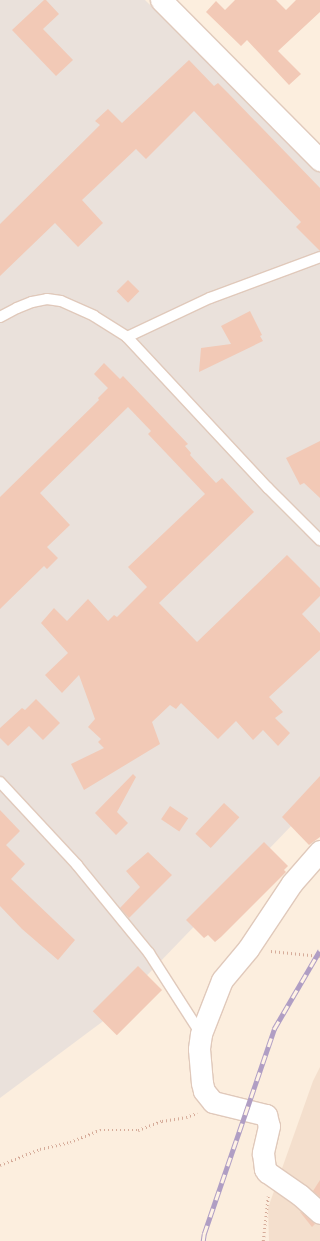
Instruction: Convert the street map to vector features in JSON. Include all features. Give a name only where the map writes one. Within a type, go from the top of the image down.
[{"type":"street","points":[[161,0],[320,160]]},
{"type":"street","points":[[320,851],[292,883],[248,949],[222,980],[201,1034],[199,1049],[202,1084],[204,1090],[213,1102],[266,1115],[269,1126],[263,1153],[265,1169],[320,1212]]},
{"type":"lane","points":[[127,337],[210,298],[320,256]]},
{"type":"lane","points":[[0,317],[32,302],[47,299],[61,301],[94,316],[127,337],[268,488],[320,540]]},
{"type":"lane","points":[[0,782],[77,865],[149,953],[201,1034]]},
{"type":"path","points":[[248,949],[320,956]]},
{"type":"path","points":[[0,1165],[40,1149],[70,1142],[100,1130],[138,1130],[162,1121],[186,1117],[206,1110],[213,1102]]},
{"type":"path","points":[[263,1241],[269,1188],[265,1169]]},
{"type":"shaded area","points":[[0,0],[145,0],[320,171],[320,796],[102,1022],[0,1098]]},
{"type":"shaded area","points":[[320,1067],[320,1241],[269,1241],[268,1208],[313,1081]]},
{"type":"building","points":[[44,0],[46,0],[59,14],[43,29],[73,60],[56,76],[12,30]]},
{"type":"building","points":[[235,0],[276,0],[286,10],[296,0],[320,0],[320,12],[278,51],[301,74],[289,85],[247,40],[241,46],[206,12],[216,1],[225,10]]},
{"type":"building","points":[[189,60],[214,86],[218,83],[320,188],[320,251],[296,227],[301,222],[194,111],[146,159],[136,149],[82,200],[103,223],[78,247],[55,223],[0,276],[0,224],[100,125],[95,121],[108,109],[122,123]]},
{"type":"building","points":[[128,280],[139,291],[128,303],[117,291]]},
{"type":"building","points":[[250,311],[262,335],[260,336],[263,341],[199,372],[201,348],[231,344],[221,326]]},
{"type":"building","points":[[104,363],[120,379],[123,376],[188,444],[185,446],[191,453],[190,455],[216,483],[222,478],[254,512],[159,603],[197,642],[287,555],[320,588],[320,596],[302,614],[320,633],[320,650],[269,697],[283,712],[275,718],[290,733],[278,746],[263,730],[253,740],[236,721],[218,739],[181,703],[176,709],[170,705],[152,722],[160,744],[84,790],[71,764],[104,748],[98,742],[101,739],[88,727],[95,719],[79,675],[62,693],[45,675],[68,653],[41,623],[54,608],[67,621],[88,599],[108,621],[114,615],[117,617],[147,587],[128,567],[205,494],[148,434],[151,431],[128,407],[40,493],[70,525],[47,547],[58,558],[47,569],[44,566],[0,609],[0,497],[99,400],[98,398],[108,388],[94,374]]},
{"type":"building","points":[[320,441],[320,498],[304,483],[300,485],[286,458]]},
{"type":"building","points":[[36,699],[60,723],[43,740],[29,726],[8,746],[0,738],[0,728],[22,708],[25,710]]},
{"type":"building","points":[[133,774],[136,777],[117,812],[128,823],[116,835],[95,813]]},
{"type":"building","points":[[320,776],[320,837],[309,845],[282,817]]},
{"type":"building","points":[[224,803],[239,817],[211,848],[195,834]]},
{"type":"building","points":[[170,806],[188,818],[179,832],[161,819]]},
{"type":"building","points":[[0,810],[20,831],[6,845],[25,864],[11,879],[75,940],[58,960],[22,929],[0,906]]},
{"type":"building","points":[[264,842],[288,866],[284,870],[286,872],[215,942],[208,935],[204,938],[186,920]]},
{"type":"building","points":[[148,852],[172,875],[129,918],[120,908],[140,887],[126,871]]},
{"type":"building","points":[[138,966],[162,990],[117,1035],[93,1011]]},
{"type":"building","points":[[320,1180],[320,1197],[313,1191]]},
{"type":"building","points":[[300,1212],[315,1224],[312,1227]]},
{"type":"railway","points":[[203,1241],[204,1234],[274,1029],[320,950]]}]
